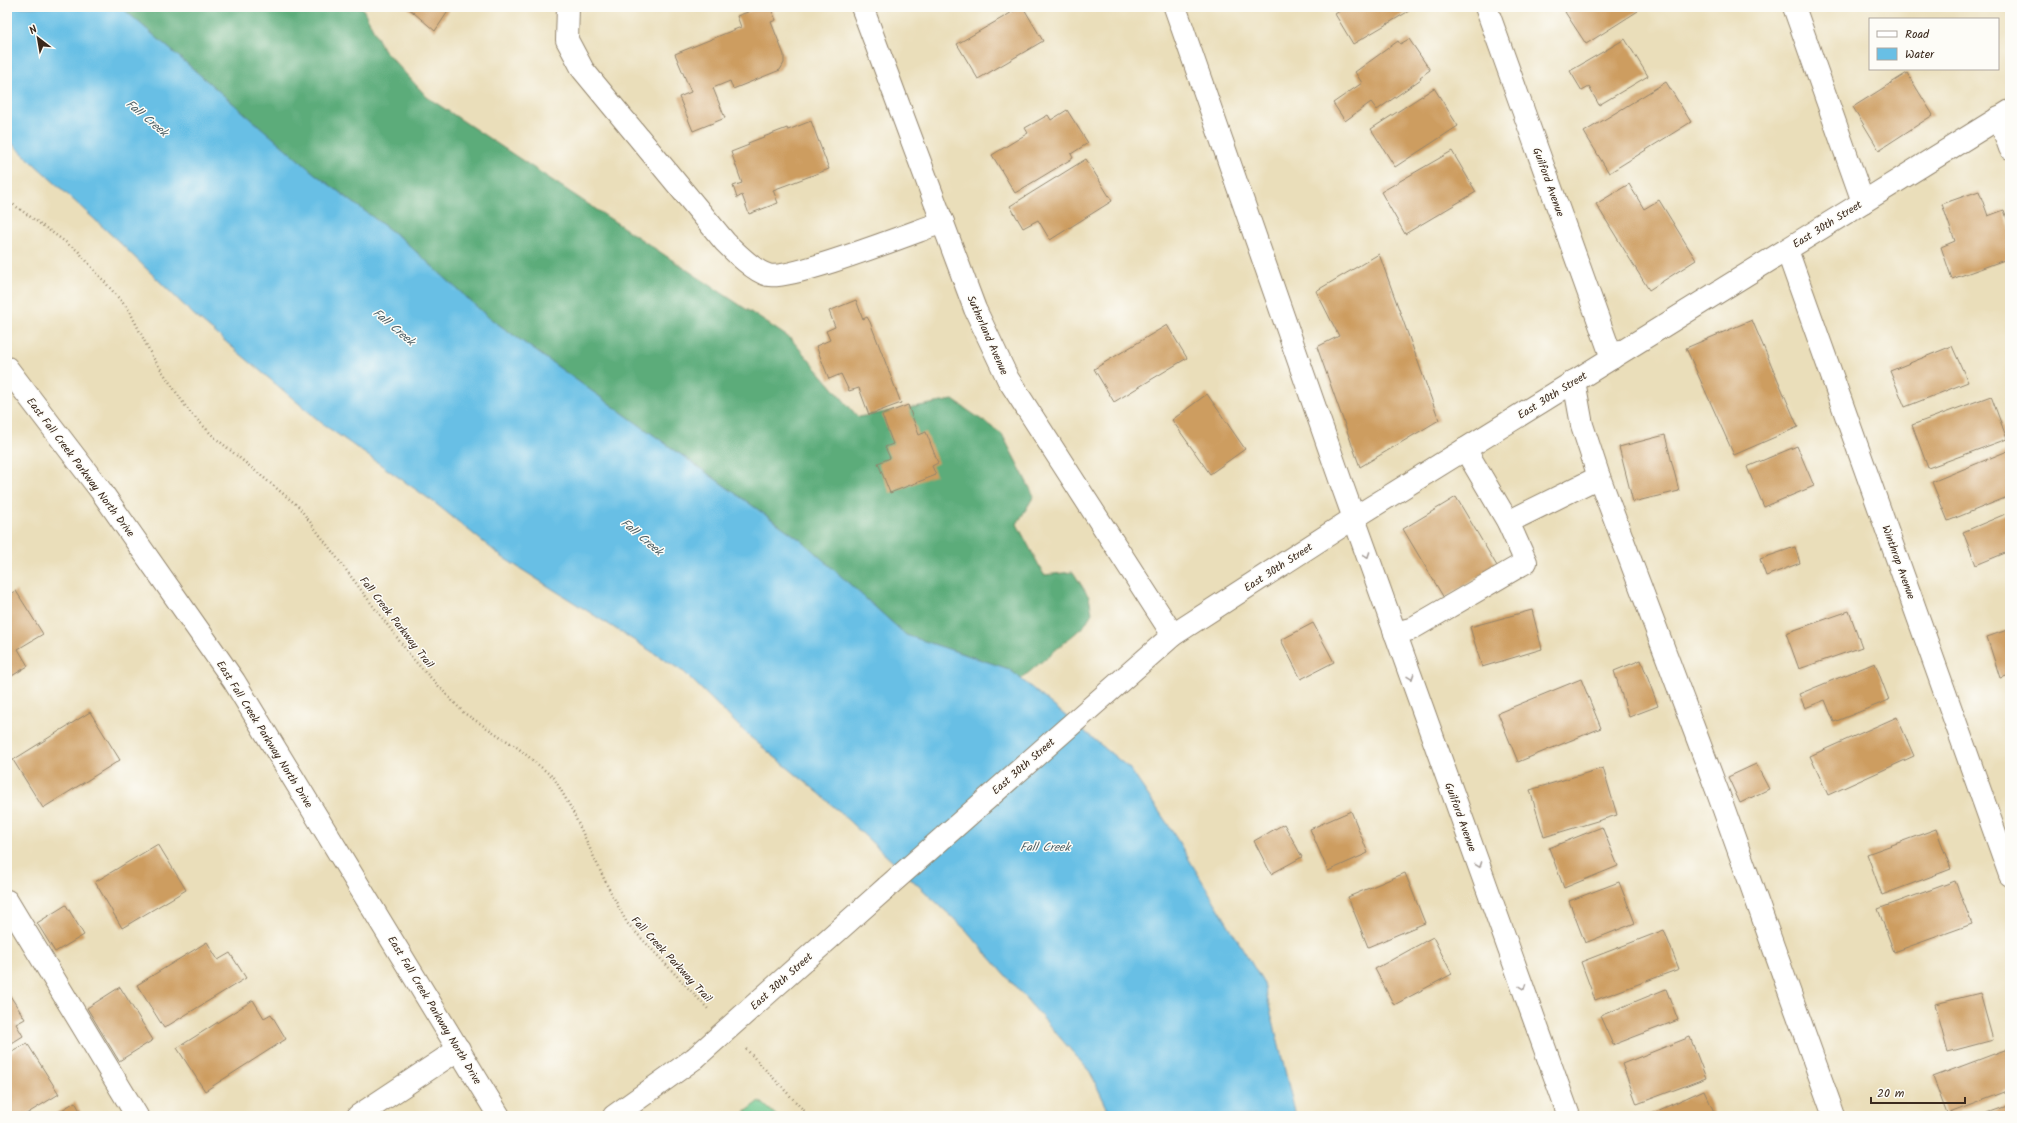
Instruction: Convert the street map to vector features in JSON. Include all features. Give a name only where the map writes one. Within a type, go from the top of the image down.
[{"type":"main road","name":"Sutherland Avenue","points":[[862,7],[975,309],[1008,379],[1173,635]]},
{"type":"main road","name":"Guilford Avenue","points":[[1174,7],[1354,518],[1569,1116]]},
{"type":"main road","name":"Guilford Avenue","points":[[1486,7],[1612,358]]},
{"type":"main road","points":[[1794,7],[1863,202]]},
{"type":"main road","points":[[570,8],[568,40],[583,70],[725,242],[746,262],[769,276],[802,271],[942,222]]},
{"type":"main road","points":[[2005,114],[2010,148]]},
{"type":"main road","name":"East 30th Street","points":[[614,1116],[695,1058],[1173,635],[1354,518],[2005,114]]},
{"type":"main road","name":"Winthrop Avenue","points":[[1787,250],[2010,875]]},
{"type":"main road","name":"East Fall Creek Parkway North Drive","points":[[7,368],[101,491],[234,681],[499,1116]]},
{"type":"main road","points":[[1574,381],[1582,425],[1599,477],[1721,800],[1834,1116]]},
{"type":"main road","points":[[1395,633],[1411,629],[1526,562],[1508,522],[1465,449]]},
{"type":"main road","points":[[1508,522],[1599,477]]},
{"type":"main road","points":[[7,901],[137,1116]]},
{"type":"main road","points":[[358,1116],[459,1049]]},
{"type":"path","name":"Fall Creek Parkway Trail","points":[[7,200],[78,251],[129,310],[152,356],[188,410],[213,436],[298,506],[413,659],[464,713],[518,748],[554,778],[571,808],[627,924],[713,1014]]},
{"type":"path","points":[[745,1048],[809,1116]]},
{"type":"green space","points":[[121,7],[362,7],[383,49],[427,97],[791,339],[858,417],[953,400],[1002,434],[1034,496],[1017,524],[1044,575],[1073,572],[1089,597],[1092,613],[1084,626],[1021,679],[1009,669],[906,635],[802,541],[488,317],[402,239],[315,174]]},
{"type":"green space","points":[[760,1101],[777,1116],[740,1116]]},
{"type":"water","name":"Fall Creek","points":[[7,7],[121,7],[315,174],[402,239],[488,317],[802,541],[906,635],[1009,669],[1130,769],[1169,826],[1264,984],[1296,1116],[1111,1116],[1090,1072],[966,930],[820,794],[749,736],[684,672],[502,557],[435,503],[323,424],[193,314],[117,240],[7,139]]},
{"type":"building","points":[[407,7],[451,7],[435,31]]},
{"type":"building","points":[[761,7],[770,7],[776,20],[771,22],[784,55],[784,63],[780,70],[733,89],[730,81],[713,88],[725,118],[693,131],[679,97],[691,92],[675,54],[741,27],[737,16]]},
{"type":"building","points":[[1023,7],[1043,41],[978,79],[957,44]]},
{"type":"building","points":[[1346,7],[1406,7],[1409,11],[1353,44],[1335,14]]},
{"type":"building","points":[[1573,7],[1635,7],[1638,11],[1586,44],[1565,12]]},
{"type":"building","points":[[1409,39],[1430,70],[1420,77],[1421,79],[1377,110],[1371,102],[1345,121],[1333,103],[1362,83],[1355,72],[1398,41],[1400,44]]},
{"type":"building","points":[[1625,39],[1648,76],[1599,105],[1589,87],[1582,91],[1570,71]]},
{"type":"building","points":[[1907,73],[1933,115],[1879,150],[1853,107]]},
{"type":"building","points":[[1666,82],[1691,122],[1609,173],[1584,132]]},
{"type":"building","points":[[1434,88],[1458,126],[1395,167],[1371,129]]},
{"type":"building","points":[[1067,110],[1088,143],[1071,154],[1073,158],[1015,193],[992,155],[1028,133],[1025,128],[1048,115],[1051,120]]},
{"type":"building","points":[[811,121],[829,169],[773,190],[778,203],[749,214],[742,195],[737,198],[733,186],[742,183],[731,152],[749,145],[748,143],[787,128],[788,130]]},
{"type":"building","points":[[1452,151],[1476,192],[1405,234],[1381,192]]},
{"type":"building","points":[[1086,159],[1112,201],[1050,240],[1038,220],[1023,228],[1010,206]]},
{"type":"building","points":[[1629,184],[1644,209],[1659,200],[1696,260],[1649,290],[1596,204]]},
{"type":"building","points":[[1979,191],[1988,216],[2004,210],[2010,227],[2010,258],[1952,279],[1941,247],[1955,241],[1942,204]]},
{"type":"building","points":[[1379,254],[1439,420],[1360,467],[1317,347],[1339,336],[1316,291]]},
{"type":"building","points":[[856,300],[863,319],[867,317],[870,322],[901,403],[869,415],[859,388],[849,391],[841,374],[829,379],[816,346],[830,340],[826,331],[835,327],[829,311]]},
{"type":"building","points":[[1752,320],[1798,427],[1734,455],[1686,348]]},
{"type":"building","points":[[1167,325],[1187,358],[1114,402],[1094,369]]},
{"type":"building","points":[[1952,346],[1968,382],[1905,407],[1890,371]]},
{"type":"building","points":[[1207,394],[1245,449],[1210,474],[1172,420]]},
{"type":"building","points":[[1991,396],[2007,439],[1928,468],[1912,425]]},
{"type":"building","points":[[908,405],[919,435],[926,432],[938,463],[932,466],[936,475],[890,493],[878,463],[890,458],[885,447],[893,444],[882,415]]},
{"type":"building","points":[[1665,435],[1679,491],[1633,502],[1619,447]]},
{"type":"building","points":[[1797,446],[1814,486],[1764,507],[1747,467]]},
{"type":"building","points":[[2010,450],[2010,496],[1948,521],[1932,482]]},
{"type":"building","points":[[1456,497],[1497,566],[1444,598],[1403,529]]},
{"type":"building","points":[[2010,512],[2010,551],[1976,565],[1963,532]]},
{"type":"building","points":[[1795,547],[1800,563],[1766,576],[1760,559]]},
{"type":"building","points":[[16,591],[43,634],[18,649],[28,666],[7,679],[7,596]]},
{"type":"building","points":[[1532,610],[1542,649],[1482,667],[1470,627]]},
{"type":"building","points":[[1849,611],[1862,647],[1799,669],[1786,633]]},
{"type":"building","points":[[1313,623],[1334,662],[1301,679],[1281,640]]},
{"type":"building","points":[[2010,629],[2010,675],[2000,678],[1987,637]]},
{"type":"building","points":[[1641,660],[1658,706],[1629,717],[1614,671]]},
{"type":"building","points":[[1875,663],[1889,700],[1834,722],[1825,700],[1805,708],[1799,694]]},
{"type":"building","points":[[1581,679],[1601,728],[1518,762],[1498,713]]},
{"type":"building","points":[[90,712],[120,760],[43,808],[13,760]]},
{"type":"building","points":[[1897,717],[1914,756],[1828,795],[1810,756]]},
{"type":"building","points":[[1756,764],[1769,789],[1740,803],[1728,777]]},
{"type":"building","points":[[1603,768],[1617,815],[1544,837],[1530,790]]},
{"type":"building","points":[[1351,811],[1368,853],[1328,871],[1310,829]]},
{"type":"building","points":[[1284,824],[1302,857],[1271,874],[1254,841]]},
{"type":"building","points":[[1602,827],[1618,866],[1564,888],[1549,848]]},
{"type":"building","points":[[1936,829],[1951,869],[1882,895],[1867,854]]},
{"type":"building","points":[[158,844],[186,890],[122,928],[95,882]]},
{"type":"building","points":[[1405,873],[1425,923],[1368,947],[1348,897]]},
{"type":"building","points":[[1955,881],[1972,924],[1894,952],[1878,909]]},
{"type":"building","points":[[1619,882],[1635,923],[1585,943],[1569,901]]},
{"type":"building","points":[[66,905],[84,935],[55,952],[37,923]]},
{"type":"building","points":[[1664,930],[1679,969],[1595,1000],[1581,962]]},
{"type":"building","points":[[1433,937],[1452,974],[1394,1005],[1375,969]]},
{"type":"building","points":[[207,942],[218,960],[230,953],[246,978],[164,1028],[137,985]]},
{"type":"building","points":[[120,987],[153,1040],[119,1061],[87,1008]]},
{"type":"building","points":[[1666,989],[1678,1020],[1613,1045],[1600,1016]]},
{"type":"building","points":[[7,991],[25,1019],[16,1024],[23,1036],[7,1046]]},
{"type":"building","points":[[1980,993],[1993,1040],[1948,1052],[1935,1004]]},
{"type":"building","points":[[253,1000],[264,1018],[271,1014],[286,1039],[205,1091],[177,1048]]},
{"type":"building","points":[[1690,1037],[1706,1078],[1637,1104],[1622,1064]]},
{"type":"building","points":[[27,1043],[59,1094],[23,1116],[7,1116],[7,1055]]},
{"type":"building","points":[[2010,1048],[2010,1090],[1947,1114],[1933,1077]]},
{"type":"building","points":[[1704,1090],[1716,1116],[1646,1116]]},
{"type":"building","points":[[75,1102],[83,1116],[52,1116]]},
{"type":"building","points":[[2010,1105],[2010,1116],[1979,1116]]}]
